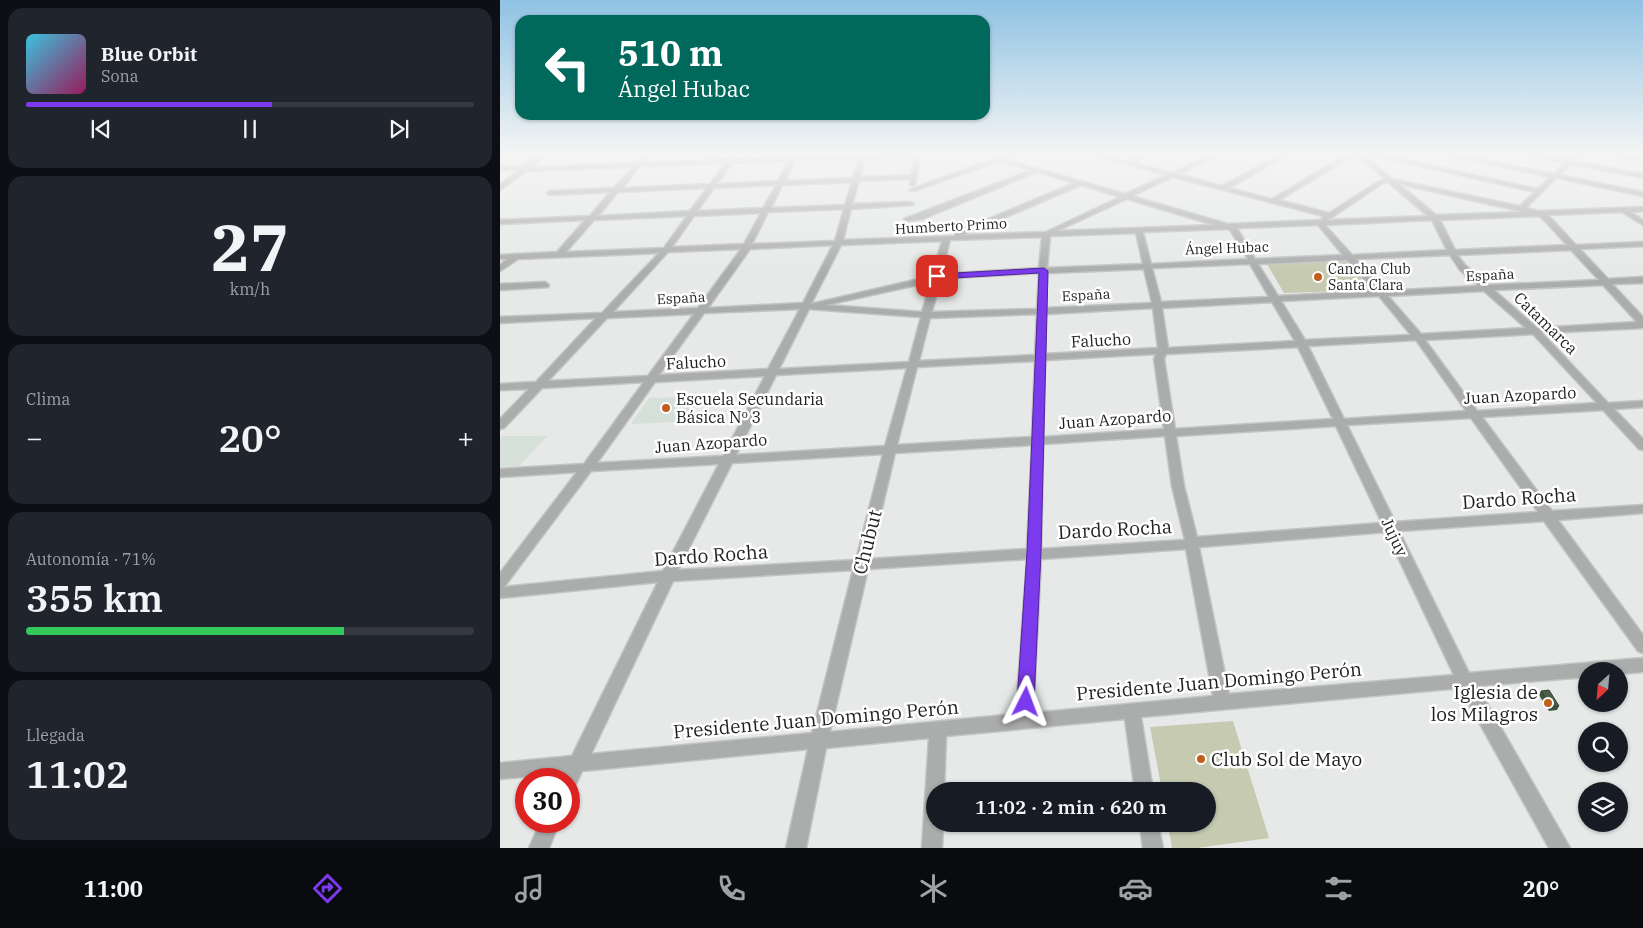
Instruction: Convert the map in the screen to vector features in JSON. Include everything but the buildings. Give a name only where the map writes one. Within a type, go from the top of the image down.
[{"type":"street","points":[[559,254],[613,194]]},
{"type":"street","points":[[500,426],[666,250],[706,194]]},
{"type":"street","points":[[500,583],[702,311],[747,247],[775,194]]},
{"type":"street","points":[[574,768],[668,576],[772,373],[811,306],[838,243],[851,194]]},
{"type":"street","points":[[906,230],[911,194]]},
{"type":"street","points":[[906,230],[919,217],[978,194]]},
{"type":"street","points":[[950,238],[1056,194]]},
{"type":"street","points":[[1118,194],[1231,226]]},
{"type":"street","points":[[1024,720],[1034,552],[1044,271],[1048,234],[1131,194]]},
{"type":"street","points":[[1244,194],[1273,201],[1325,220],[1349,257],[1419,338],[1643,647]]},
{"type":"street","points":[[1273,201],[1285,194]]},
{"type":"street","points":[[1325,220],[1364,194]]},
{"type":"street","points":[[1405,194],[1435,218]]},
{"type":"street","points":[[1459,194],[1522,208],[1545,216],[1643,324]]},
{"type":"street","points":[[1522,208],[1536,194]]},
{"type":"street","points":[[500,222],[910,204]]},
{"type":"street","name":"Humberto Primo","points":[[500,257],[838,243],[906,230],[950,238],[1325,220],[1435,218],[1643,209]]},
{"type":"street","points":[[1624,210],[1643,223]]},
{"type":"street","name":"Catamarca","points":[[1435,218],[1452,252],[1463,268],[1536,332],[1643,446]]},
{"type":"street","name":"Jujuy","points":[[1231,226],[1277,299],[1302,344],[1465,681],[1560,848]]},
{"type":"street","points":[[1139,230],[1157,305],[1163,347],[1158,359],[1178,486],[1192,543],[1222,702]]},
{"type":"street","name":"Chubut","points":[[796,848],[818,740],[890,449],[937,276],[950,238]]},
{"type":"street","name":"Ángel Hubac","points":[[811,306],[937,276],[1643,244]]},
{"type":"street","points":[[500,269],[514,256]]},
{"type":"street","name":"España","points":[[500,320],[811,306],[926,315],[1043,311],[1643,280]]},
{"type":"street","points":[[500,287],[545,285]]},
{"type":"street","name":"Falucho","points":[[500,387],[1536,332],[1643,324]]},
{"type":"street","name":"Juan Azopardo","points":[[500,473],[1643,404]]},
{"type":"street","name":"Dardo Rocha","points":[[500,593],[668,576],[1192,543],[1390,526],[1643,509]]},
{"type":"street","name":"Presidente Juan Domingo Perón","points":[[580,771],[818,740],[1643,665]]},
{"type":"street","points":[[1132,710],[1143,782]]},
{"type":"street","points":[[935,782],[938,730]]},
{"type":"street","name":"Presidente Juan Domingo Perón","points":[[500,771],[515,771]]},
{"type":"street","points":[[932,848],[933,832]]},
{"type":"street","points":[[1150,832],[1153,848]]},
{"type":"street","points":[[539,848],[546,833]]},
{"type":"shaded area","name":"Escuela Secundaria Básica Nº 3","points":[[683,397],[679,404],[694,404],[688,413],[704,413],[699,421],[631,424],[649,398]]},
{"type":"shaded area","points":[[502,436],[547,436],[519,466],[500,467],[500,439]]},
{"type":"green space","name":"Cancha Club Santa Clara","points":[[1347,261],[1373,290],[1284,293],[1267,264]]},
{"type":"green space","name":"Club Sol de Mayo","points":[[1233,721],[1269,838],[1197,848],[1172,848],[1169,832],[1216,832],[1216,782],[1160,782],[1150,727]]},
{"type":"place","name":"Cancha Club Santa Clara","points":[[1318,277]]},
{"type":"place","name":"Escuela Secundaria Básica Nº 3","points":[[666,408]]},
{"type":"place","name":"Iglesia de los Milagros","points":[[1548,703]]},
{"type":"place","name":"Club Sol de Mayo","points":[[1201,759]]},
{"type":"route","points":[[937,276],[1044,271],[1034,552],[1026,702]]}]
